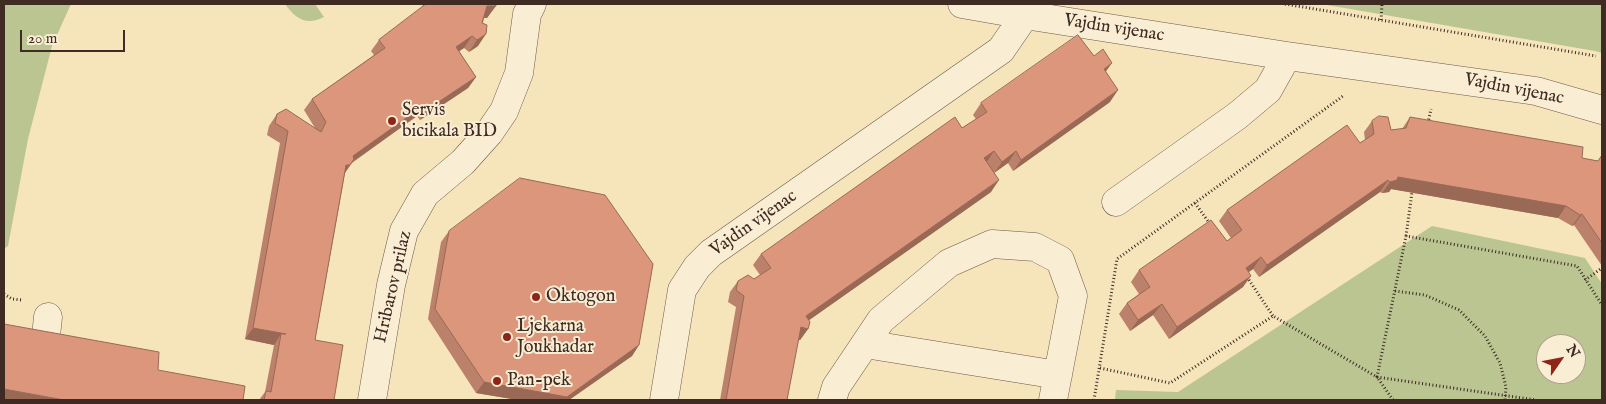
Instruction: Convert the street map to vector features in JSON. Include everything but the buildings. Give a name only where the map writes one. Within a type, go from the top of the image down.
[{"type":"street","name":"Hribarov prilaz","points":[[372,400],[391,285],[404,230],[425,194],[463,162],[489,133],[504,111],[519,73],[527,14],[532,4]]},
{"type":"street","points":[[962,4],[1025,15]]},
{"type":"street","name":"Vajdin vijenac","points":[[664,400],[682,290],[697,267],[711,253],[1001,50],[1025,15],[1287,56],[1536,91],[1602,110]]},
{"type":"street","points":[[1116,202],[1237,116],[1268,90],[1287,56]]},
{"type":"street","points":[[832,400],[836,387],[864,344],[881,320],[949,262],[992,244],[1035,247],[1060,260],[1073,296],[1056,387],[864,344]]},
{"type":"street","points":[[45,345],[48,317]]},
{"type":"path","points":[[1285,4],[1596,56]]},
{"type":"path","points":[[1381,20],[1382,4]]},
{"type":"path","points":[[1094,400],[1117,259],[1349,92]]},
{"type":"path","points":[[1423,105],[1432,106],[1428,124]]},
{"type":"path","points":[[1393,400],[1377,377],[1406,236],[1412,192]]},
{"type":"path","points":[[1195,203],[1210,225]]},
{"type":"path","points":[[1406,236],[1577,266],[1602,305]]},
{"type":"path","points":[[1585,280],[1602,268]]},
{"type":"path","points":[[1245,274],[1273,316],[1377,377],[1506,398],[1536,400]]},
{"type":"path","points":[[1395,291],[1425,295],[1459,310],[1485,336],[1500,363],[1506,387],[1506,398]]},
{"type":"path","points":[[1100,368],[1170,383],[1273,316]]},
{"type":"green space","points":[[4,4],[71,4],[52,46],[28,139],[8,246],[4,249]]},
{"type":"green space","points":[[285,4],[315,4],[324,17],[312,21],[302,20],[293,14]]},
{"type":"green space","points":[[1321,4],[1602,4],[1602,53],[1595,51]]},
{"type":"green space","points":[[1432,226],[1585,258],[1602,284],[1602,400],[1115,400],[1116,390],[1178,392]]},
{"type":"place","name":"Servis bicikala BID","points":[[392,121]]},
{"type":"place","name":"Oktogon","points":[[536,297]]},
{"type":"place","name":"Ljekarna Joukhadar","points":[[507,337]]},
{"type":"place","name":"Pan-pek","points":[[497,381]]}]
